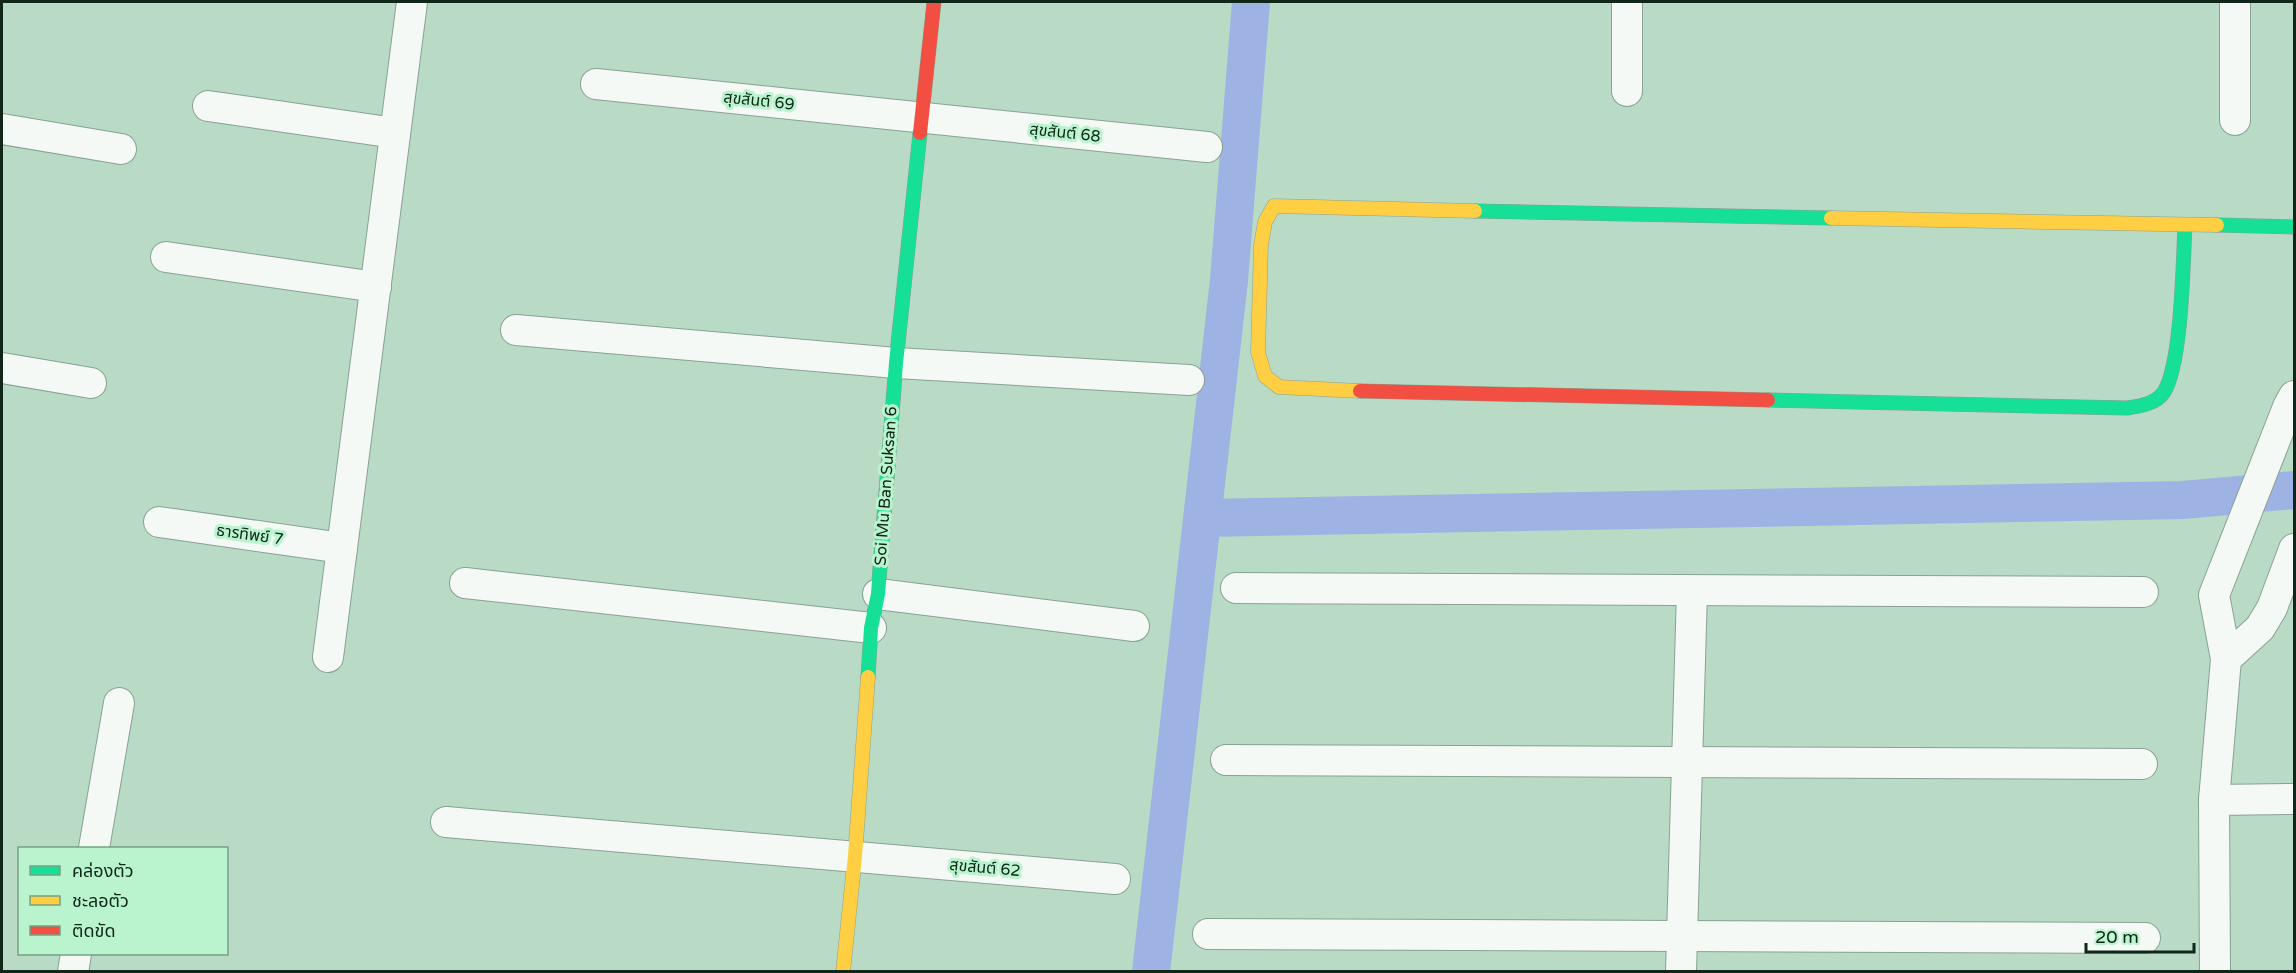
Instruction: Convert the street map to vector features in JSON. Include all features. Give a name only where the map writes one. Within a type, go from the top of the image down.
[{"type":"street","points":[[328,657],[412,2]]},
{"type":"street","name":"Soi Mu Ban Suksan 6","points":[[843,972],[855,856],[872,628],[878,594],[896,363],[934,2]]},
{"type":"street","points":[[1627,2],[1627,91]]},
{"type":"street","points":[[2235,2],[2235,120]]},
{"type":"street","name":"สุขสันต์ 69","points":[[597,84],[922,119]]},
{"type":"street","points":[[207,106],[395,133]]},
{"type":"street","name":"สุขสันต์ 68","points":[[922,119],[1207,147]]},
{"type":"street","points":[[2,129],[121,149]]},
{"type":"street","points":[[2186,225],[2174,364],[2165,390],[2149,405],[2115,408],[1293,389],[1279,387],[1265,376],[1258,352],[1261,245],[1265,222],[1274,206],[2295,227]]},
{"type":"street","points":[[166,257],[376,287]]},
{"type":"street","points":[[516,330],[896,363],[1188,380]]},
{"type":"street","points":[[2,368],[91,383]]},
{"type":"street","points":[[2215,972],[2214,800],[2226,659],[2214,595],[2291,402]]},
{"type":"street","name":"ธารทิพย์ 7","points":[[159,522],[342,548]]},
{"type":"street","points":[[2226,659],[2260,628],[2272,608],[2295,549]]},
{"type":"street","points":[[465,583],[872,628]]},
{"type":"street","points":[[1236,588],[2143,592]]},
{"type":"street","points":[[1681,972],[1692,591]]},
{"type":"street","points":[[878,594],[1134,626]]},
{"type":"street","points":[[94,847],[119,703]]},
{"type":"street","points":[[1226,760],[2142,764]]},
{"type":"street","points":[[2214,800],[2295,799]]},
{"type":"street","name":"สุขสันต์ 62","points":[[446,822],[1115,879]]},
{"type":"street","points":[[1208,934],[2145,938]]},
{"type":"street","points":[[73,972],[76,955]]},
{"type":"waterway","points":[[1151,972],[1229,280],[1251,2]]},
{"type":"waterway","points":[[1203,518],[2183,500],[2294,490]]},
{"type":"traffic: fast","points":[[868,677],[871,628],[878,594],[896,363],[920,133]]},
{"type":"traffic: fast","points":[[1475,211],[1831,218]]},
{"type":"traffic: fast","points":[[1768,400],[2127,408],[2152,402],[2164,392],[2175,359],[2185,225]]},
{"type":"traffic: fast","points":[[2217,225],[2294,227]]},
{"type":"traffic: slow","points":[[1360,391],[1279,387],[1265,376],[1258,352],[1261,245],[1265,222],[1274,206],[1475,211]]},
{"type":"traffic: slow","points":[[1831,218],[2217,225]]},
{"type":"traffic: slow","points":[[843,972],[855,856],[868,677]]},
{"type":"traffic: jam","points":[[920,133],[934,2]]},
{"type":"traffic: jam","points":[[1360,391],[1768,400]]}]
